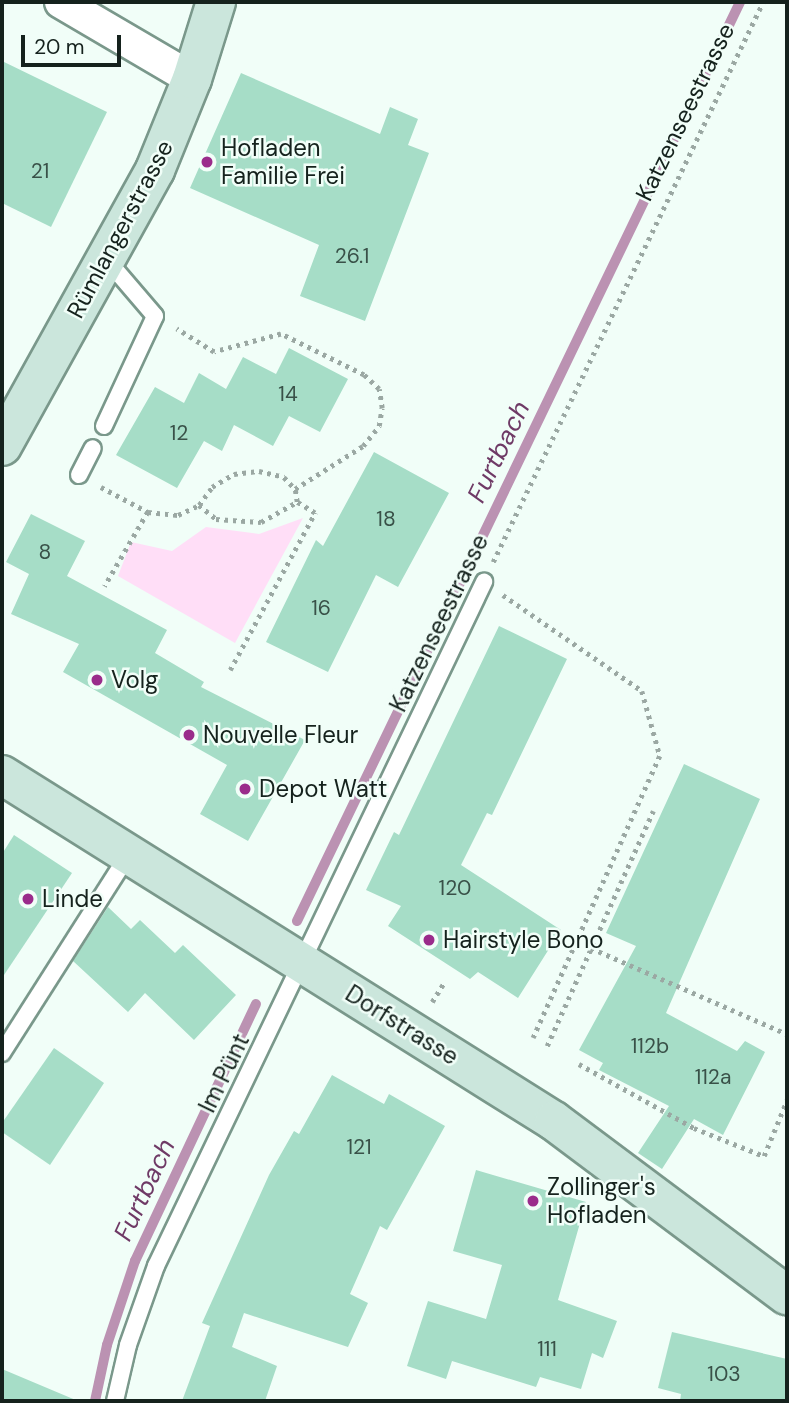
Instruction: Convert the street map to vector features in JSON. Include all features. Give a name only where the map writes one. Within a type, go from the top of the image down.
[{"type":"street","points":[[61,2],[192,79]]},
{"type":"street","name":"Rümlangerstrasse","points":[[2,446],[155,170],[192,79],[216,2]]},
{"type":"street","name":"Dorfstrasse","points":[[2,775],[554,1121],[786,1291]]},
{"type":"lane","points":[[104,426],[155,316],[107,260]]},
{"type":"lane","points":[[79,475],[93,447]]},
{"type":"lane","name":"Katzenseestrasse","points":[[302,962],[484,582]]},
{"type":"lane","points":[[2,1054],[129,854]]},
{"type":"lane","name":"Im Pünt","points":[[115,1401],[128,1345],[156,1266],[302,962]]},
{"type":"path","name":"Katzenseestrasse","points":[[484,582],[763,2]]},
{"type":"path","points":[[155,316],[214,352],[281,334],[364,375],[379,389],[379,426],[363,446],[295,489]]},
{"type":"path","points":[[79,475],[148,512],[178,515],[199,505],[212,487],[234,474],[259,471],[284,477],[295,489],[297,502],[315,513],[230,670]]},
{"type":"path","points":[[199,505],[216,519],[261,522],[297,502]]},
{"type":"path","points":[[105,586],[148,512]]},
{"type":"path","points":[[484,582],[642,691],[660,756],[533,1038]]},
{"type":"path","points":[[547,1046],[653,811]]},
{"type":"path","points":[[591,948],[787,1034]]},
{"type":"path","points":[[579,1064],[694,1128],[764,1156],[785,1113],[787,1100]]},
{"type":"shaded area","points":[[303,518],[235,643],[118,576],[131,542],[172,551],[206,527],[259,534]]},
{"type":"building","points":[[2,61],[107,112],[51,227],[2,203]]},
{"type":"building","points":[[241,73],[380,134],[390,107],[418,119],[408,145],[429,153],[365,321],[300,296],[319,245],[190,188]]},
{"type":"building","points":[[289,348],[348,379],[320,432],[289,416],[273,446],[234,425],[222,451],[204,441],[177,488],[116,455],[155,387],[184,403],[199,373],[226,389],[243,357],[276,374]]},
{"type":"building","points":[[374,452],[449,493],[398,587],[376,575],[328,672],[266,642],[316,540],[323,546]]},
{"type":"building","points":[[31,514],[85,541],[67,576],[167,630],[155,653],[204,682],[201,687],[305,740],[248,841],[200,814],[227,765],[63,672],[79,644],[11,614],[29,574],[6,562]]},
{"type":"building","points":[[499,626],[567,659],[492,815],[487,813],[461,865],[561,930],[518,998],[478,972],[470,979],[388,926],[401,906],[366,890],[394,832],[399,835]]},
{"type":"building","points":[[684,764],[760,799],[666,1013],[737,1051],[745,1041],[765,1052],[723,1135],[694,1119],[662,1169],[638,1153],[669,1106],[599,1070],[603,1063],[579,1050],[636,946],[606,933]]},
{"type":"building","name":"Linde","points":[[14,835],[72,873],[2,978],[2,854]]},
{"type":"building","points":[[108,907],[131,929],[140,920],[175,953],[183,945],[236,995],[194,1040],[145,993],[128,1012],[73,961]]},
{"type":"building","points":[[54,1048],[104,1083],[50,1165],[2,1132],[2,1123]]},
{"type":"building","points":[[332,1075],[384,1104],[389,1094],[445,1126],[387,1230],[380,1226],[350,1294],[368,1303],[348,1347],[244,1313],[232,1347],[277,1366],[265,1401],[182,1401],[210,1326],[202,1323],[269,1175],[294,1131],[299,1134]]},
{"type":"building","points":[[476,1170],[586,1202],[558,1300],[617,1321],[603,1358],[592,1353],[581,1389],[540,1377],[536,1387],[452,1361],[446,1379],[407,1366],[428,1301],[486,1319],[502,1265],[453,1251]]},
{"type":"building","points":[[672,1332],[787,1359],[787,1401],[680,1401],[681,1394],[658,1388]]},
{"type":"building","points":[[2,1369],[78,1401],[2,1401]]},
{"type":"waterway","name":"Furtbach","points":[[297,921],[740,2]]},
{"type":"waterway","name":"Furtbach","points":[[95,1401],[107,1345],[135,1261],[256,1004]]},
{"type":"place","name":"Hofladen Familie Frei","points":[[207,162]]},
{"type":"place","name":"Volg","points":[[97,680]]},
{"type":"place","name":"Nouvelle Fleur","points":[[189,735]]},
{"type":"place","name":"Depot Watt","points":[[245,789]]},
{"type":"place","name":"Linde","points":[[28,899]]},
{"type":"place","name":"Hairstyle Bono","points":[[429,940]]},
{"type":"place","name":"Zollinger's Hofladen","points":[[533,1201]]}]
